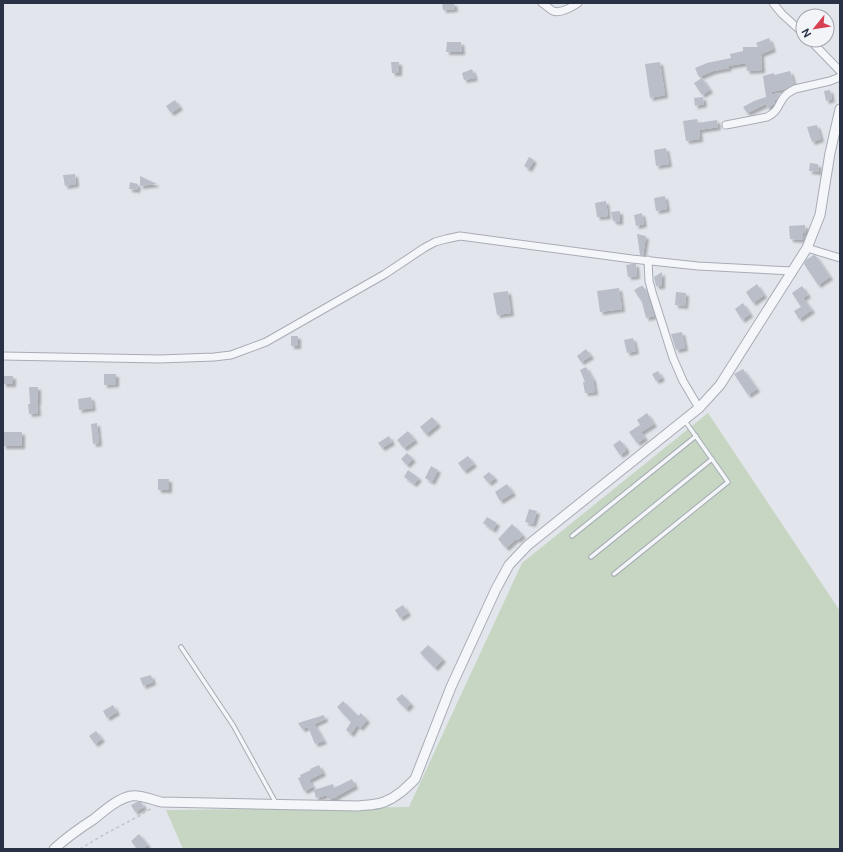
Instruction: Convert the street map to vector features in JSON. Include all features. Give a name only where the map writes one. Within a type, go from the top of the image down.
[{"type":"street","points":[[542,3],[550,10],[557,12],[578,3]]},
{"type":"street","points":[[773,3],[795,26]]},
{"type":"street","points":[[818,48],[840,70]]},
{"type":"street","points":[[726,125],[772,114],[777,110],[785,96],[790,91],[840,77]]},
{"type":"street","points":[[54,849],[122,799],[132,796],[140,796],[161,802],[359,806],[384,802],[405,789],[415,779],[451,687],[508,565],[528,545],[685,420],[699,408],[720,385],[807,248],[820,215],[830,153],[840,109]]},
{"type":"street","points":[[3,356],[214,358],[231,355],[266,342],[385,274],[435,242],[460,236],[497,242],[698,266],[792,271]]},
{"type":"street","points":[[807,248],[840,258]]},
{"type":"street","points":[[648,260],[649,281],[673,358],[683,381],[699,408]]},
{"type":"lane","points":[[614,574],[728,482],[685,420]]},
{"type":"lane","points":[[572,536],[696,436]]},
{"type":"lane","points":[[591,557],[712,459]]},
{"type":"lane","points":[[181,647],[233,725],[277,804]]},
{"type":"path","points":[[80,849],[161,802]]},
{"type":"green space","points":[[708,413],[840,611],[840,849],[183,849],[166,810],[409,807],[522,563]]},
{"type":"building","points":[[442,3],[454,3],[455,9],[443,10]]},
{"type":"building","points":[[769,38],[773,49],[761,54],[762,70],[747,71],[746,63],[728,66],[729,68],[713,71],[699,77],[695,68],[707,63],[731,58],[730,54],[743,51],[743,47],[758,47],[756,43]]},
{"type":"building","points":[[447,42],[461,42],[462,52],[446,52]]},
{"type":"building","points":[[391,62],[399,62],[399,73],[392,73]]},
{"type":"building","points":[[660,62],[665,95],[650,98],[645,64]]},
{"type":"building","points":[[472,69],[475,78],[464,80],[462,73]]},
{"type":"building","points":[[790,71],[794,84],[785,89],[771,92],[772,95],[780,94],[777,99],[774,100],[774,104],[767,108],[766,104],[747,113],[743,107],[766,97],[763,76]]},
{"type":"building","points":[[702,78],[710,90],[702,95],[694,83]]},
{"type":"building","points":[[830,90],[832,99],[826,101],[824,91]]},
{"type":"building","points":[[703,97],[704,104],[695,106],[694,98]]},
{"type":"building","points":[[175,100],[180,107],[171,113],[166,106]]},
{"type":"building","points":[[697,119],[698,123],[717,120],[718,127],[699,130],[700,139],[686,141],[683,121]]},
{"type":"building","points":[[817,125],[821,139],[812,142],[807,127]]},
{"type":"building","points":[[666,148],[669,164],[656,166],[654,150]]},
{"type":"building","points":[[529,157],[534,160],[529,169],[524,166]]},
{"type":"building","points":[[810,163],[818,164],[819,172],[809,171]]},
{"type":"building","points":[[75,174],[76,184],[65,186],[63,175]]},
{"type":"building","points":[[140,176],[157,184],[140,186]]},
{"type":"building","points":[[130,182],[138,184],[137,190],[129,189]]},
{"type":"building","points":[[665,196],[667,209],[656,211],[654,198]]},
{"type":"building","points":[[606,201],[608,216],[597,217],[595,203]]},
{"type":"building","points":[[620,211],[620,222],[613,221],[611,212]]},
{"type":"building","points":[[642,213],[644,224],[636,226],[634,215]]},
{"type":"building","points":[[805,225],[806,233],[802,233],[803,240],[790,239],[789,226]]},
{"type":"building","points":[[637,234],[646,236],[643,255],[640,255]]},
{"type":"building","points":[[814,255],[830,277],[818,285],[804,264],[806,260]]},
{"type":"building","points":[[636,264],[637,276],[628,277],[626,265]]},
{"type":"building","points":[[662,272],[662,286],[656,286],[654,277]]},
{"type":"building","points":[[757,284],[764,295],[753,303],[746,292]]},
{"type":"building","points":[[643,286],[646,291],[654,316],[646,318],[642,302],[634,290]]},
{"type":"building","points":[[802,286],[808,295],[803,298],[812,310],[799,319],[794,311],[801,307],[792,293]]},
{"type":"building","points":[[619,288],[622,309],[600,312],[597,291]]},
{"type":"building","points":[[508,291],[511,313],[497,315],[493,293]]},
{"type":"building","points":[[676,292],[686,293],[685,306],[675,305]]},
{"type":"building","points":[[743,303],[750,314],[742,320],[735,309]]},
{"type":"building","points":[[682,332],[685,348],[676,350],[671,334]]},
{"type":"building","points":[[291,336],[298,336],[298,346],[291,346]]},
{"type":"building","points":[[633,338],[636,351],[627,353],[624,340]]},
{"type":"building","points":[[586,349],[591,356],[581,362],[577,356]]},
{"type":"building","points":[[586,367],[593,379],[595,392],[585,393],[583,382],[585,382],[580,370]]},
{"type":"building","points":[[743,369],[757,389],[748,395],[734,374]]},
{"type":"building","points":[[658,371],[662,378],[656,381],[652,374]]},
{"type":"building","points":[[104,374],[116,374],[116,384],[104,385]]},
{"type":"building","points":[[3,376],[13,376],[13,384],[3,384]]},
{"type":"building","points":[[29,387],[38,387],[38,413],[29,414]]},
{"type":"building","points":[[91,397],[93,408],[79,410],[78,399]]},
{"type":"building","points":[[647,413],[654,424],[641,432],[645,438],[637,443],[629,432],[640,425],[637,420]]},
{"type":"building","points":[[432,417],[438,424],[426,434],[420,427]]},
{"type":"building","points":[[97,423],[99,443],[93,444],[91,424]]},
{"type":"building","points":[[408,431],[415,440],[404,448],[397,440]]},
{"type":"building","points":[[3,432],[22,432],[22,446],[3,446]]},
{"type":"building","points":[[389,436],[392,442],[382,448],[378,443]]},
{"type":"building","points":[[620,440],[626,448],[626,451],[620,455],[613,445]]},
{"type":"building","points":[[407,453],[413,459],[407,465],[401,459]]},
{"type":"building","points":[[468,456],[474,464],[464,471],[458,463]]},
{"type":"building","points":[[431,466],[438,470],[432,482],[425,478]]},
{"type":"building","points":[[408,470],[419,478],[414,484],[404,477]]},
{"type":"building","points":[[489,472],[495,478],[489,483],[483,477]]},
{"type":"building","points":[[158,479],[169,479],[169,490],[158,490]]},
{"type":"building","points":[[507,484],[513,493],[500,501],[495,492]]},
{"type":"building","points":[[529,509],[537,511],[533,524],[525,522]]},
{"type":"building","points":[[487,517],[497,523],[493,530],[483,523]]},
{"type":"building","points":[[512,524],[523,535],[506,548],[498,539]]},
{"type":"building","points":[[403,605],[408,613],[400,618],[395,610]]},
{"type":"building","points":[[428,645],[443,659],[435,668],[420,653]]},
{"type":"building","points":[[151,675],[153,682],[143,686],[140,678]]},
{"type":"building","points":[[402,694],[411,704],[406,709],[396,699]]},
{"type":"building","points":[[343,701],[358,716],[361,713],[367,720],[360,728],[357,725],[351,734],[346,730],[351,722],[337,707]]},
{"type":"building","points":[[113,705],[117,712],[107,718],[103,711]]},
{"type":"building","points":[[324,715],[325,719],[314,724],[324,741],[315,744],[308,727],[302,729],[298,723]]},
{"type":"building","points":[[96,731],[102,739],[95,744],[89,736]]},
{"type":"building","points":[[319,765],[323,773],[309,780],[313,787],[304,791],[298,778],[301,777],[300,775]]},
{"type":"building","points":[[352,779],[355,786],[337,797],[328,799],[327,795],[316,798],[314,790],[333,784],[334,788]]},
{"type":"building","points":[[141,802],[144,807],[135,812],[131,805]]},
{"type":"building","points":[[139,834],[148,845],[142,849],[137,849],[131,841]]}]
